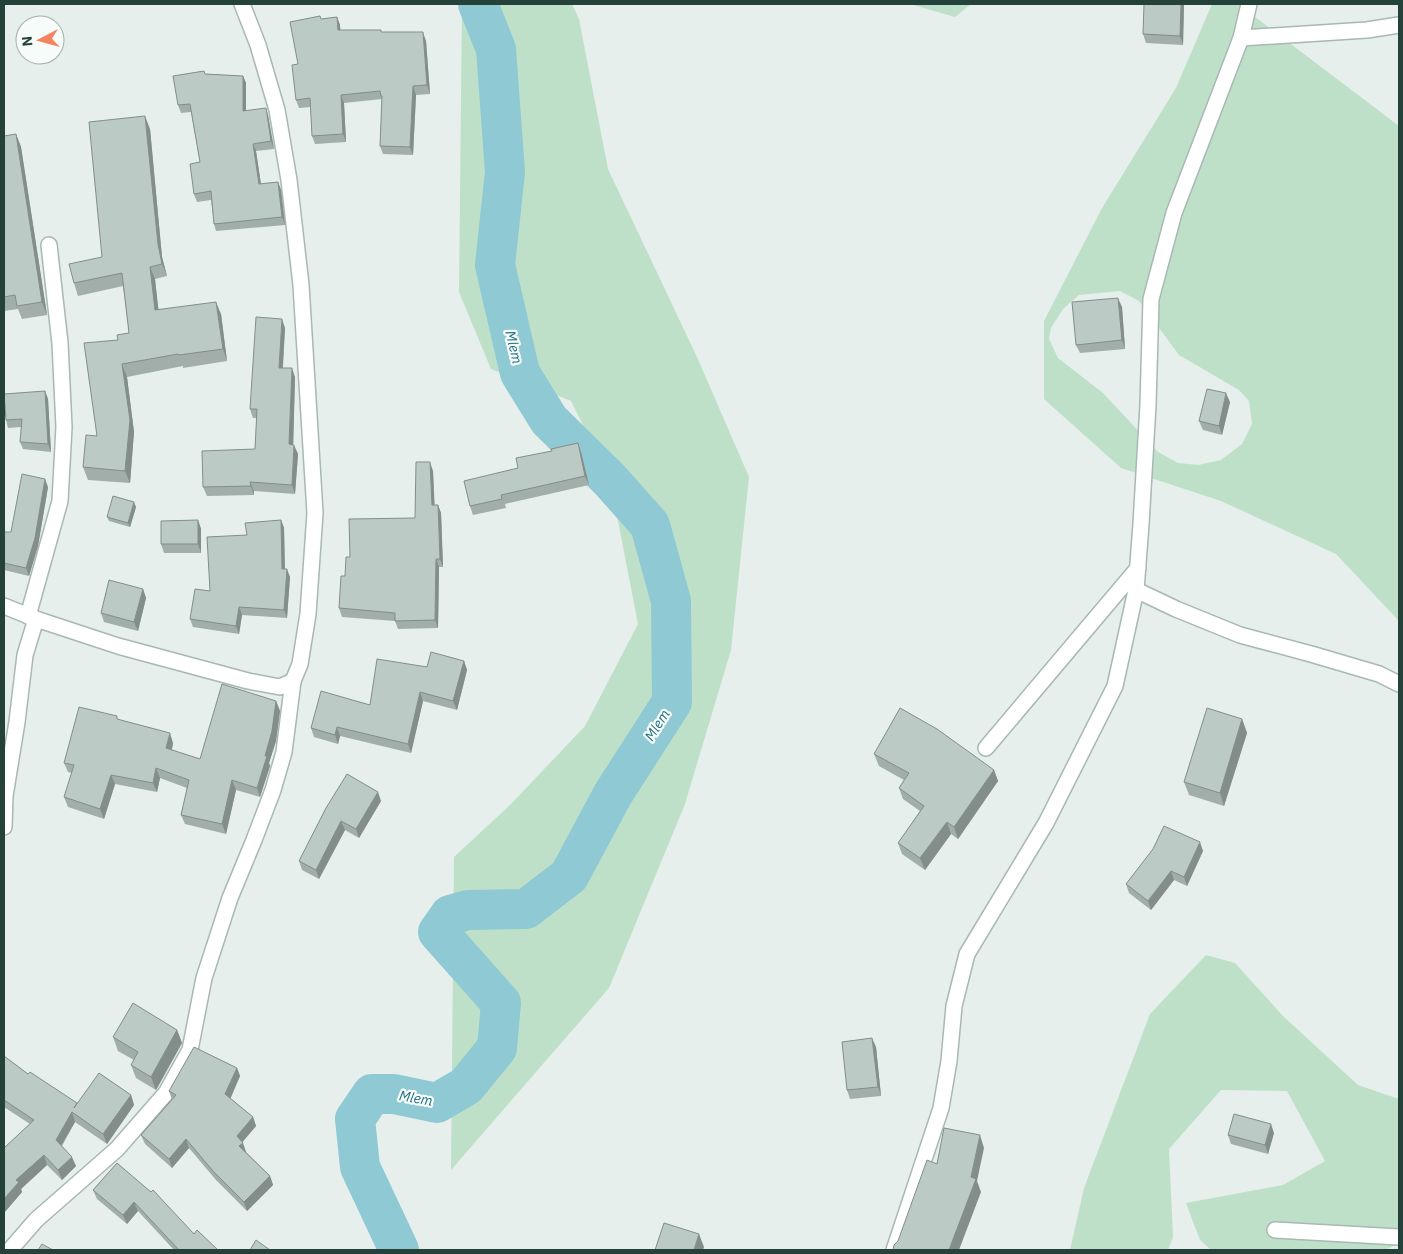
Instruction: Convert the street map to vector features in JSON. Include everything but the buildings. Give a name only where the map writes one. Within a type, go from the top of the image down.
[{"type":"street","points":[[10,1250],[36,1220],[116,1149],[129,1135],[166,1093],[190,1050],[207,970],[230,898],[273,790],[284,752],[293,681],[300,664],[308,614],[315,513],[300,285],[289,180],[277,110],[258,45],[242,4]]},
{"type":"street","points":[[894,1250],[941,1108],[950,1061],[954,1006],[967,954],[1046,823],[1115,686],[1136,590],[1138,568],[1148,405],[1150,299],[1174,213],[1241,38],[1249,4]]},
{"type":"street","points":[[1241,38],[1366,30],[1399,25]]},
{"type":"street","points":[[4,827],[5,796],[25,655],[60,500],[64,427],[60,343],[49,245]]},
{"type":"street","points":[[986,748],[1138,568]]},
{"type":"street","points":[[1136,590],[1176,609],[1240,635],[1380,674],[1399,684]]},
{"type":"street","points":[[4,606],[32,618],[118,646],[248,681],[280,687],[293,681]]},
{"type":"street","points":[[1275,1230],[1399,1237]]},
{"type":"green space","points":[[462,4],[572,4],[579,19],[608,169],[697,357],[749,477],[731,650],[685,804],[609,988],[451,1170],[454,857],[511,804],[585,726],[638,624],[610,480],[571,401],[491,369],[459,292]]},
{"type":"green space","points":[[910,4],[971,4],[955,17]]},
{"type":"green space","points":[[1212,4],[1238,4],[1399,126],[1399,621],[1336,554],[1221,501],[1121,468],[1044,399],[1044,321],[1102,208],[1176,88]],"holes":[[[1120,291],[1139,301],[1179,355],[1239,390],[1249,401],[1252,424],[1242,444],[1221,460],[1198,465],[1178,463],[1158,452],[1103,393],[1058,358],[1049,339],[1051,328],[1063,309],[1079,295]]]},
{"type":"green space","points":[[1206,955],[1235,963],[1283,1016],[1358,1085],[1399,1099],[1399,1243],[1385,1250],[1211,1250],[1200,1240],[1186,1203],[1283,1185],[1325,1161],[1287,1091],[1221,1090],[1169,1149],[1173,1237],[1168,1250],[1070,1250],[1084,1188],[1150,1014]]},
{"type":"waterway","name":"Mlem","points":[[399,1250],[360,1167],[355,1119],[372,1094],[394,1094],[437,1103],[466,1086],[497,1048],[501,1003],[438,932],[450,915],[468,910],[526,909],[569,876],[613,794],[672,702],[671,601],[650,525],[610,480],[549,420],[520,373],[495,265],[505,172],[496,49],[478,4]]}]
